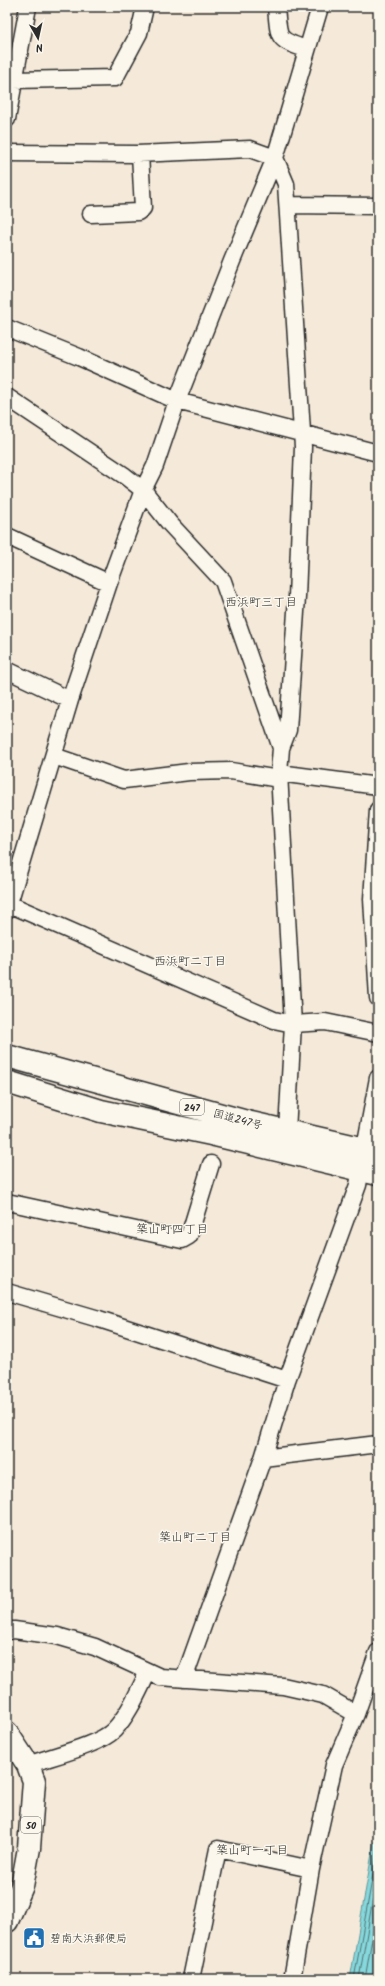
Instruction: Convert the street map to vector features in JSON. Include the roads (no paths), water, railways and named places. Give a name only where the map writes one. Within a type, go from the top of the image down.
[{"type":"main road","name":"国道247号","points":[[7,1056],[287,1131],[372,1151]]},
{"type":"main road","name":"国道247号","points":[[7,1082],[101,1110],[211,1134],[370,1172]]},
{"type":"main road","name":"50","points":[[7,1733],[28,1765],[34,1781],[29,1848],[22,1886],[7,1921]]},
{"type":"street","points":[[7,119],[13,80],[28,7]]},
{"type":"street","points":[[13,80],[114,78],[139,33],[145,7]]},
{"type":"street","points":[[276,7],[279,33],[282,39],[287,43],[307,49]]},
{"type":"street","points":[[320,7],[275,158],[232,261],[177,401],[155,466],[143,490],[109,583],[70,700],[8,907],[274,1020],[293,1024],[325,1022],[378,1033]]},
{"type":"street","points":[[7,153],[140,154],[250,149],[263,152],[275,158],[286,184],[302,433],[297,597],[288,730],[282,748],[279,776],[293,1024],[287,1131]]},
{"type":"street","points":[[91,214],[138,212],[142,208],[140,154]]},
{"type":"street","points":[[288,205],[378,206]]},
{"type":"street","points":[[7,328],[79,357],[177,401],[378,453]]},
{"type":"street","points":[[7,398],[125,476],[143,490],[170,524],[223,581],[282,748]]},
{"type":"street","points":[[7,536],[109,583]]},
{"type":"street","points":[[7,670],[70,700]]},
{"type":"street","points":[[54,756],[124,780],[189,772],[230,771],[378,786]]},
{"type":"street","points":[[378,810],[372,899],[378,998]]},
{"type":"street","points":[[184,1679],[263,1458],[288,1380],[358,1185],[370,1172],[378,1078]]},
{"type":"street","points":[[7,1202],[182,1240],[189,1236],[211,1164]]},
{"type":"street","points":[[7,1292],[99,1319],[288,1380]]},
{"type":"street","points":[[263,1458],[378,1444]]},
{"type":"street","points":[[7,1631],[14,1630],[57,1636],[95,1647],[160,1677],[283,1686],[323,1695],[356,1714]]},
{"type":"street","points":[[292,1979],[311,1869],[334,1765],[356,1714],[378,1652]]},
{"type":"street","points":[[28,1765],[99,1741],[113,1731],[129,1709],[148,1672]]},
{"type":"street","points":[[191,1979],[218,1849],[311,1869]]},
{"type":"water","points":[[374,1842],[378,1843],[378,1979],[350,1979]]},
{"type":"place","name":"碧南大浜郵便局","points":[[34,1938]]},
{"type":"district","name":"西浜町三丁目","points":[[261,602]]},
{"type":"district","name":"西浜町二丁目","points":[[190,961]]},
{"type":"district","name":"築山町四丁目","points":[[172,1229]]},
{"type":"district","name":"築山町二丁目","points":[[195,1537]]},
{"type":"district","name":"築山町一丁目","points":[[252,1850]]}]
